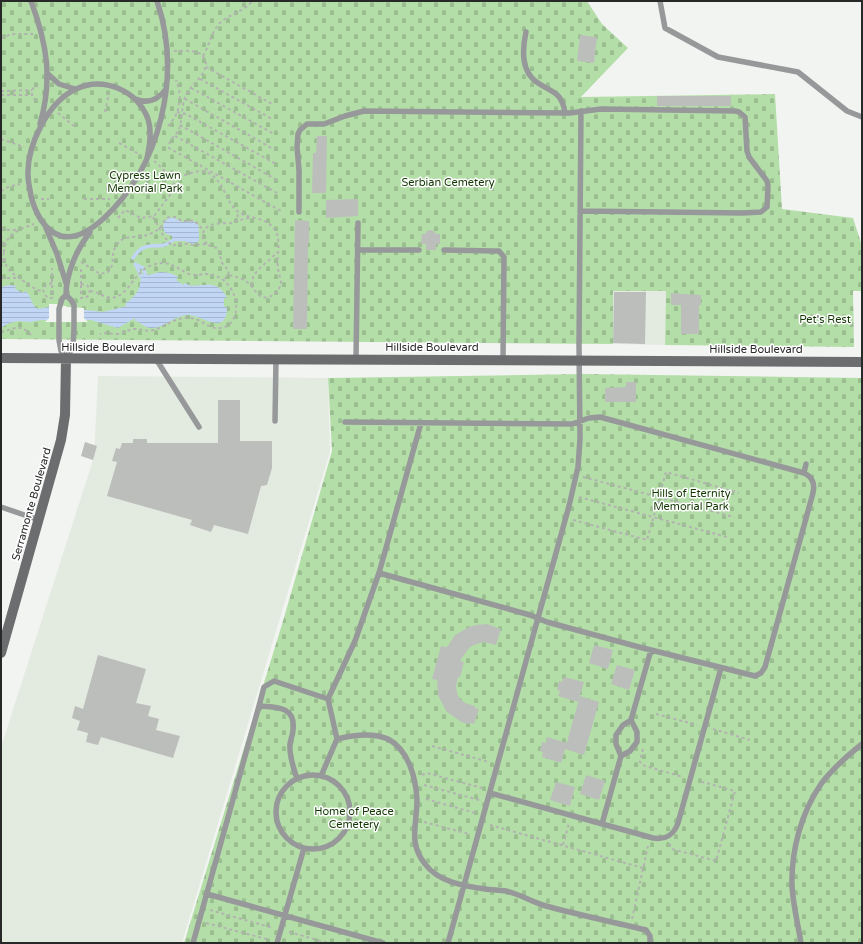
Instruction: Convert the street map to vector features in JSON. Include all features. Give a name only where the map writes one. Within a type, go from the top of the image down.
[{"type":"main road","name":"Hillside Boulevard","points":[[1,358],[862,362]]},
{"type":"main road","name":"Serramonte Boulevard","points":[[1,653],[64,428],[66,402],[66,358]]},
{"type":"lane","points":[[31,1],[42,32],[48,74],[43,112],[31,149],[28,166],[29,183],[33,203],[57,254],[66,284],[66,295],[60,302],[59,308],[59,346],[66,358],[73,347],[74,328],[73,302],[66,295]]},
{"type":"lane","points":[[43,223],[54,233],[66,237],[80,235],[92,228],[109,213],[124,197],[137,178],[147,158],[159,125],[166,89],[167,52],[163,23],[157,1]]},
{"type":"lane","points":[[660,1],[665,28],[718,57],[798,72],[847,111],[862,117]]},
{"type":"lane","points":[[526,32],[523,52],[527,71],[534,80],[559,96],[563,101],[565,113]]},
{"type":"lane","points":[[48,74],[59,84],[76,89]]},
{"type":"lane","points":[[35,138],[52,109],[62,98],[76,89],[92,84],[111,85],[124,91],[135,99],[144,110],[148,119],[150,139],[147,158]]},
{"type":"lane","points":[[135,99],[146,102],[152,101],[162,95],[166,89]]},
{"type":"lane","points":[[300,212],[298,139],[300,130],[307,124],[324,124],[350,114],[364,111],[565,113],[601,109],[739,112],[745,117],[746,148],[748,154],[765,178],[768,186],[767,207],[764,210],[758,213],[580,211]]},
{"type":"lane","points":[[448,943],[566,518],[576,475],[580,449],[579,360],[581,111]]},
{"type":"lane","points":[[356,359],[358,223]]},
{"type":"lane","points":[[66,284],[78,251],[92,228]]},
{"type":"lane","points":[[358,250],[419,250]]},
{"type":"lane","points":[[444,250],[499,251],[504,257],[503,360]]},
{"type":"lane","points":[[156,359],[199,427]]},
{"type":"lane","points":[[275,421],[276,359]]},
{"type":"lane","points":[[345,422],[572,424],[595,417],[804,474],[809,476],[813,481],[813,490],[765,667],[761,673],[755,676],[547,622],[530,615],[379,573]]},
{"type":"lane","points":[[321,776],[337,739],[328,699],[354,640],[379,573],[421,423]]},
{"type":"lane","points":[[804,474],[806,464]]},
{"type":"lane","points":[[1,507],[39,520]]},
{"type":"lane","points":[[621,756],[633,748],[637,740],[637,732],[631,720],[651,650]]},
{"type":"lane","points":[[490,793],[650,838],[662,839],[675,830],[678,823],[721,668]]},
{"type":"lane","points":[[193,943],[264,687],[274,681],[328,699]]},
{"type":"lane","points":[[259,706],[278,707],[286,710],[291,715],[293,721],[293,732],[290,743],[290,753],[297,779]]},
{"type":"lane","points":[[602,824],[621,756],[616,744],[616,735],[622,725],[631,720]]},
{"type":"lane","points":[[337,739],[366,735],[389,740],[405,757],[415,780],[417,797],[414,828],[416,846],[425,864],[431,871],[442,879],[484,889],[505,891],[546,906],[646,930],[650,936],[650,943]]},
{"type":"lane","points":[[801,943],[792,886],[800,829],[808,807],[820,785],[836,767],[862,744]]},
{"type":"lane","points":[[305,776],[321,776],[337,783],[347,797],[350,809],[349,822],[346,830],[335,843],[320,849],[304,848],[290,842],[277,822],[276,813],[278,801],[284,790],[297,779],[305,776]]},
{"type":"lane","points":[[277,943],[304,848]]},
{"type":"lane","points":[[207,894],[383,943]]},
{"type":"path","points":[[203,56],[218,25],[236,12],[248,6],[252,1]]},
{"type":"path","points":[[1,37],[12,34],[25,35],[42,32]]},
{"type":"path","points":[[167,52],[198,52],[206,61],[206,67],[200,79],[191,88],[184,101],[180,125],[169,144],[169,148],[281,211]]},
{"type":"path","points":[[206,67],[272,104]]},
{"type":"path","points":[[167,127],[174,119],[179,102],[178,87],[175,79]]},
{"type":"path","points":[[200,79],[272,119]]},
{"type":"path","points":[[105,112],[111,85]]},
{"type":"path","points":[[191,88],[274,134]]},
{"type":"path","points":[[1,91],[32,90]]},
{"type":"path","points":[[1,95],[32,95]]},
{"type":"path","points":[[179,102],[184,101],[274,150]]},
{"type":"path","points":[[52,109],[75,127]]},
{"type":"path","points":[[177,112],[182,112],[276,164]]},
{"type":"path","points":[[180,125],[277,180]]},
{"type":"path","points":[[175,136],[277,193]]},
{"type":"path","points":[[1,139],[31,149]]},
{"type":"path","points":[[119,143],[158,164],[169,175],[175,176],[198,171],[211,173],[220,183],[236,210],[238,217],[234,222]]},
{"type":"path","points":[[118,218],[125,210],[141,218],[153,217],[170,195],[175,176]]},
{"type":"path","points":[[1,189],[29,183]]},
{"type":"path","points":[[41,199],[49,199]]},
{"type":"path","points":[[84,199],[111,199]]},
{"type":"path","points":[[228,275],[236,276],[244,280],[259,295],[266,298],[272,296],[279,289],[281,282],[278,264],[278,239],[275,230],[263,220],[242,214],[236,210]]},
{"type":"path","points":[[90,291],[87,297],[81,298],[82,260],[97,273],[105,273],[110,270],[112,266],[115,248],[120,241],[129,237],[144,236],[159,229],[164,220],[171,216],[182,220],[195,221],[204,231]]},
{"type":"path","points":[[153,217],[163,235],[173,246],[182,243],[193,246],[204,244],[218,250],[222,263],[229,271],[224,281]]},
{"type":"path","points":[[208,245],[203,239],[204,231],[213,224],[234,222],[255,217]]},
{"type":"path","points":[[1,228],[9,230],[21,229],[43,223]]},
{"type":"path","points":[[4,252],[7,240],[21,229]]},
{"type":"path","points":[[1,235],[4,252],[1,267]]},
{"type":"path","points":[[253,288],[251,281],[253,276],[275,254],[278,248]]},
{"type":"path","points":[[4,258],[8,269],[12,273],[34,289],[43,291]]},
{"type":"path","points":[[90,291],[107,297],[115,297],[124,292],[145,269],[154,265],[170,264],[190,274],[211,274],[224,281],[233,292],[236,303],[234,317],[230,324],[226,327],[212,328],[198,319],[186,318],[171,322],[150,331],[132,329],[117,334],[106,332],[100,334]]},
{"type":"path","points":[[1,278],[20,279]]},
{"type":"path","points":[[52,283],[52,298],[46,297],[43,291],[45,285],[52,283]]},
{"type":"path","points":[[81,284],[88,286],[90,291]]},
{"type":"path","points":[[1,332],[19,327],[25,329],[31,335]]},
{"type":"path","points":[[566,518],[647,540],[666,472],[739,493]]},
{"type":"path","points":[[576,475],[734,517]]},
{"type":"path","points":[[572,496],[727,537]]},
{"type":"path","points":[[637,740],[644,744],[640,762],[642,765],[735,791],[716,861],[671,848],[669,835]]},
{"type":"path","points":[[432,746],[489,762]]},
{"type":"path","points":[[415,780],[427,772],[482,788]]},
{"type":"path","points":[[415,780],[479,800]]},
{"type":"path","points":[[417,797],[475,813]]},
{"type":"path","points":[[563,845],[571,816]]},
{"type":"path","points":[[415,819],[469,834]]},
{"type":"path","points":[[488,824],[643,868]]},
{"type":"path","points":[[630,926],[650,838]]},
{"type":"path","points":[[203,908],[328,943]]},
{"type":"path","points":[[199,921],[277,943]]},
{"type":"shaded area","points":[[613,291],[666,291],[665,345],[613,344]]},
{"type":"shaded area","points":[[98,376],[328,378],[330,452],[182,943],[1,943],[1,747],[94,457]]},
{"type":"green space","points":[[1,1],[587,1],[602,24],[628,48],[581,97],[775,94],[782,209],[853,218],[862,246],[862,291],[853,291],[854,347],[665,345],[666,291],[613,291],[613,344],[1,339]]},
{"type":"green space","points":[[583,374],[862,378],[862,943],[184,943],[283,621],[332,451],[328,378]]},
{"type":"water","points":[[169,218],[174,218],[182,222],[193,221],[197,223],[199,227],[198,242],[193,244],[184,241],[172,241],[172,236],[165,233],[163,228],[164,222]]},
{"type":"water","points":[[160,272],[169,273],[178,277],[176,280],[183,285],[185,283],[195,286],[212,285],[217,287],[227,298],[224,298],[224,307],[227,307],[226,316],[223,321],[218,323],[212,322],[187,315],[178,317],[161,326],[152,328],[135,321],[135,318],[118,328],[91,320],[41,320],[30,322],[18,321],[9,323],[1,328],[1,287],[9,285],[16,286],[15,289],[23,293],[25,291],[29,295],[35,307],[38,309],[53,306],[103,312],[127,306],[125,304],[139,289],[141,276],[145,273],[149,275]]},
{"type":"pier","points":[[49,304],[84,308],[84,318],[88,322],[45,322],[49,318]]},
{"type":"building","points":[[580,35],[597,37],[594,63],[577,61]]},
{"type":"building","points":[[657,96],[731,96],[731,106],[657,106]]},
{"type":"building","points":[[317,136],[327,136],[326,193],[312,193],[313,153],[316,153]]},
{"type":"building","points":[[358,199],[358,216],[326,218],[326,200]]},
{"type":"building","points":[[295,220],[309,221],[307,329],[293,329]]},
{"type":"building","points":[[430,230],[434,231],[436,234],[440,234],[440,244],[436,244],[436,250],[426,250],[426,244],[421,244],[422,234],[425,234]]},
{"type":"building","points":[[614,292],[646,292],[645,344],[613,343]]},
{"type":"building","points":[[671,293],[701,295],[701,305],[699,305],[699,334],[681,334],[681,305],[671,305]]},
{"type":"building","points":[[626,382],[636,382],[636,402],[605,402],[605,388],[626,387]]},
{"type":"building","points":[[218,400],[240,400],[240,441],[272,441],[272,468],[267,485],[261,486],[248,534],[214,525],[211,532],[190,525],[192,520],[107,496],[117,462],[112,461],[116,448],[120,449],[122,443],[133,443],[133,439],[147,439],[147,443],[218,443]]},
{"type":"building","points":[[85,442],[97,446],[93,460],[81,456]]},
{"type":"building","points":[[487,624],[501,629],[496,645],[483,642],[474,645],[469,648],[460,661],[464,662],[460,677],[458,677],[456,686],[457,693],[460,699],[465,703],[479,709],[474,724],[469,724],[461,722],[446,711],[438,695],[437,680],[432,679],[441,646],[447,647],[455,635],[469,627]]},
{"type":"building","points":[[594,645],[613,650],[608,669],[589,663]]},
{"type":"building","points":[[98,655],[146,669],[136,703],[151,706],[148,716],[159,719],[156,730],[180,736],[173,758],[101,737],[98,745],[86,742],[88,733],[77,730],[80,721],[72,718],[75,706],[83,709]]},
{"type":"building","points":[[617,665],[635,670],[629,690],[611,684]]},
{"type":"building","points":[[564,677],[584,682],[578,702],[558,696],[560,691],[557,690],[559,681],[562,682]]},
{"type":"building","points":[[580,696],[599,702],[584,755],[565,749]]},
{"type":"building","points":[[547,737],[567,743],[561,763],[542,757],[543,752],[540,751],[542,742],[546,743]]},
{"type":"building","points":[[586,775],[605,781],[599,800],[580,794]]},
{"type":"building","points":[[556,782],[575,787],[570,806],[550,800]]},
{"type":"waterway","points":[[133,258],[141,249],[145,247],[160,246],[168,244],[172,241]]},
{"type":"waterway","points":[[135,264],[143,268],[145,273]]},
{"type":"waterway","points":[[136,265],[141,276]]},
{"type":"park label","name":"Cypress Lawn Memorial Park","points":[[145,181]]},
{"type":"park label","name":"Serbian Cemetery","points":[[448,182]]},
{"type":"park label","name":"Pet's Rest","points":[[825,319]]},
{"type":"park label","name":"Hills of Eternity Memorial Park","points":[[691,499]]},
{"type":"park label","name":"Home of Peace Cemetery","points":[[354,817]]}]
